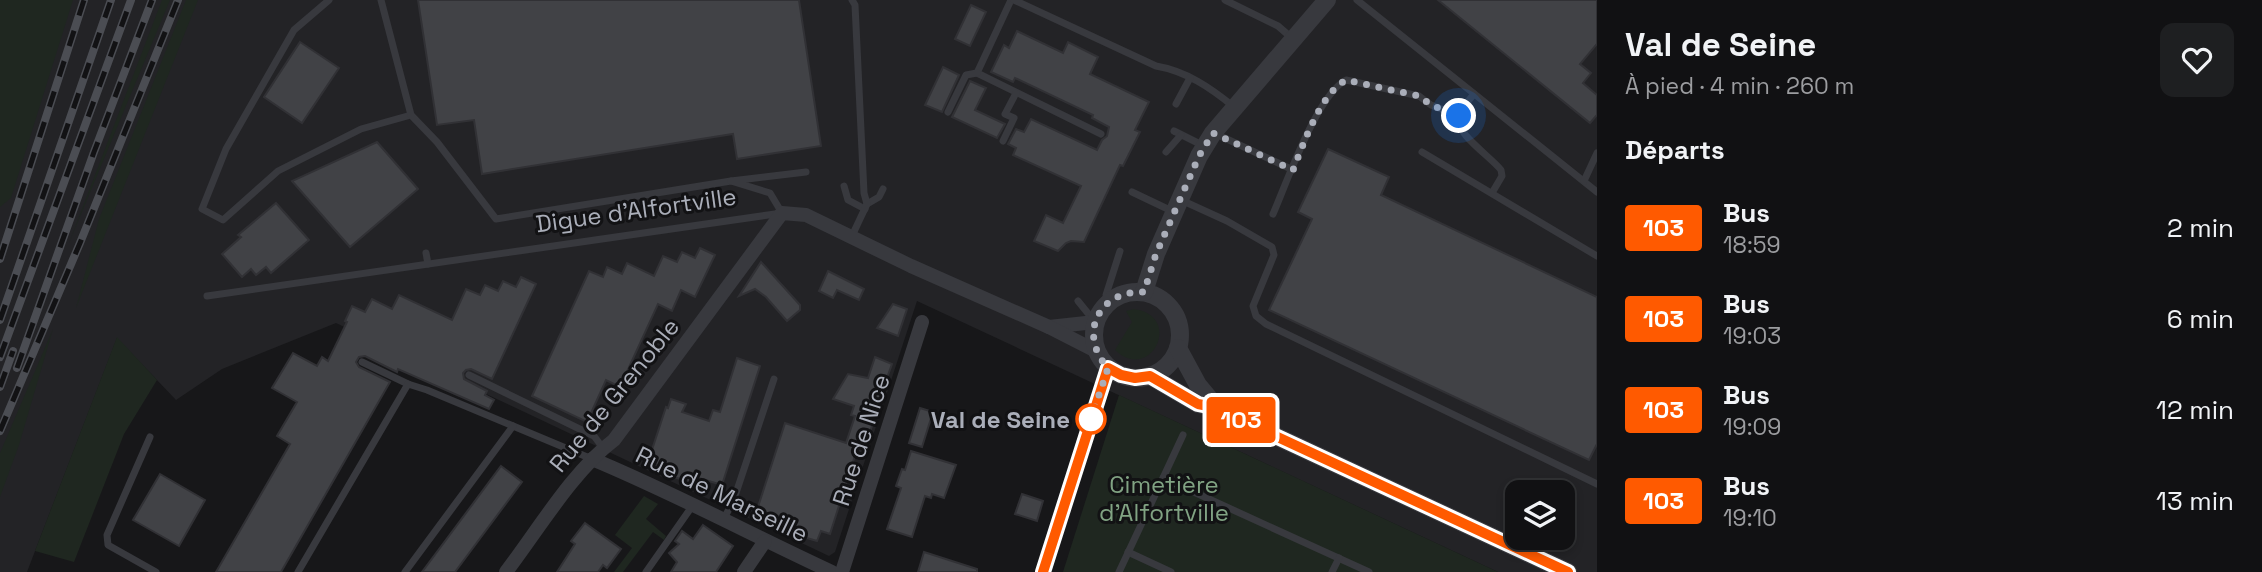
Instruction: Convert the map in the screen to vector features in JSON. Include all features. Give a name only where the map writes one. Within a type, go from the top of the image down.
[{"type":"street","points":[[1144,292],[1156,254],[1209,140],[1327,0]]},
{"type":"street","name":"Digue d'Alfortville","points":[[782,213],[806,215],[1096,351]]},
{"type":"street","name":"Rue de Grenoble","points":[[506,572],[592,459],[614,440],[782,213]]},
{"type":"street","points":[[1144,292],[1156,296],[1174,312],[1179,323],[1180,336],[1178,348],[1167,366],[1150,376],[1135,378],[1108,368],[1096,351],[1093,332],[1100,311],[1109,301],[1119,295],[1144,292]]},
{"type":"street","name":"Rue de Nice","points":[[842,572],[922,322]]},
{"type":"street","points":[[1049,327],[1095,322]]},
{"type":"street","points":[[1178,348],[1213,407]]},
{"type":"street","points":[[1043,572],[1108,368]]},
{"type":"street","points":[[1150,376],[1198,404],[1213,407],[1568,572]]},
{"type":"street","name":"Rue de Marseille","points":[[592,459],[832,572]]},
{"type":"street","points":[[744,572],[765,541]]},
{"type":"lane","points":[[329,0],[294,30],[226,149],[202,209],[223,220],[278,171],[362,129],[411,115]]},
{"type":"lane","points":[[380,0],[411,115],[437,142],[496,219],[731,181],[806,172]]},
{"type":"lane","points":[[852,0],[855,5],[866,207]]},
{"type":"lane","points":[[976,73],[1012,0],[1156,66],[1170,68],[1210,88],[1235,107]]},
{"type":"lane","points":[[1225,0],[1278,26],[1294,39]]},
{"type":"lane","points":[[1357,0],[1597,192]]},
{"type":"lane","points":[[948,112],[967,75],[976,73],[1101,134]]},
{"type":"lane","points":[[1176,104],[1190,78]]},
{"type":"lane","points":[[1273,214],[1320,110],[1337,85],[1346,80],[1419,96],[1431,105],[1459,116]]},
{"type":"lane","points":[[1003,141],[1013,118],[1005,114],[1016,93]]},
{"type":"lane","points":[[1474,94],[1458,120],[1462,131],[1501,170],[1503,176],[1492,193]]},
{"type":"lane","points":[[1166,152],[1177,133],[1209,140],[1293,170]]},
{"type":"lane","points":[[1422,152],[1597,256]]},
{"type":"lane","points":[[1584,181],[1597,153]]},
{"type":"lane","points":[[731,181],[770,192],[782,213]]},
{"type":"lane","points":[[844,186],[848,200],[866,207]]},
{"type":"lane","points":[[851,238],[866,207],[883,189]]},
{"type":"lane","points":[[1137,193],[1227,221],[1272,247],[1274,256],[1252,306],[1256,316],[1266,324],[1597,484]]},
{"type":"lane","name":"Digue d'Alfortville","points":[[207,296],[782,213]]},
{"type":"lane","points":[[1109,301],[1106,295],[1120,251]]},
{"type":"lane","points":[[426,253],[428,264]]},
{"type":"lane","points":[[1078,301],[1095,322]]},
{"type":"lane","points":[[362,362],[408,384],[592,459]]},
{"type":"lane","points":[[469,375],[594,436],[603,448]]},
{"type":"lane","points":[[723,520],[733,502],[774,379]]},
{"type":"lane","points":[[298,572],[408,384]]},
{"type":"lane","points":[[405,572],[513,426]]},
{"type":"lane","points":[[1119,572],[1183,435]]},
{"type":"lane","points":[[150,438],[107,535],[108,545],[156,572]]},
{"type":"lane","points":[[1163,478],[1369,572]]},
{"type":"lane","points":[[646,572],[693,505]]},
{"type":"lane","points":[[1128,552],[1171,572]]},
{"type":"lane","points":[[1332,572],[1339,558]]},
{"type":"shaded area","points":[[0,0],[1597,0],[1597,572],[1498,572],[917,301],[835,552],[829,556],[336,323],[222,369],[176,400],[117,338],[27,572],[0,572]]},
{"type":"green space","points":[[0,0],[73,0],[11,198],[0,207]]},
{"type":"green space","points":[[162,0],[170,0],[69,243]]},
{"type":"green space","points":[[186,0],[198,0],[76,308],[99,219]]},
{"type":"green space","points":[[1134,309],[1149,314],[1157,323],[1159,334],[1157,345],[1150,354],[1140,359],[1128,358],[1115,350],[1132,322],[1126,311]]},
{"type":"green space","points":[[53,329],[19,445],[0,497],[0,453]]},
{"type":"green space","points":[[117,337],[157,380],[124,434],[74,562],[35,551]]},
{"type":"green space","name":"Cimetière d'Alfortville","points":[[1119,395],[1498,572],[1063,572]]},
{"type":"green space","points":[[644,496],[658,504],[646,519],[666,536],[664,540],[653,532],[623,572],[614,572],[632,548],[615,535]]},
{"type":"building","points":[[418,0],[799,0],[821,146],[737,159],[733,134],[482,174],[474,120],[437,125]]},
{"type":"building","points":[[1438,0],[1597,0],[1597,44],[1580,64],[1591,73],[1583,83],[1597,95],[1597,115],[1590,123]]},
{"type":"building","points":[[971,5],[986,12],[970,46],[955,39]]},
{"type":"building","points":[[1017,31],[1063,53],[1068,42],[1098,57],[1090,74],[1149,102],[1135,130],[1140,132],[1123,166],[1120,165],[1084,242],[1071,241],[1058,251],[1034,241],[1046,215],[1063,223],[1081,186],[1013,155],[1016,148],[1008,144],[1016,129],[1024,132],[1031,119],[1097,150],[1107,136],[1109,127],[1092,118],[1093,115],[1015,78],[1013,82],[991,72],[1004,45],[1009,48]]},
{"type":"building","points":[[300,42],[339,68],[302,123],[264,97]]},
{"type":"building","points":[[943,67],[959,75],[942,112],[925,105]]},
{"type":"building","points":[[970,81],[986,88],[975,110],[1005,124],[997,138],[952,117]]},
{"type":"building","points":[[377,142],[418,189],[350,247],[292,181]]},
{"type":"building","points":[[1328,149],[1389,177],[1381,195],[1597,297],[1597,444],[1589,460],[1269,310],[1312,219],[1298,212]]},
{"type":"building","points":[[276,203],[309,240],[271,273],[266,267],[256,275],[251,269],[242,277],[222,254],[241,237],[238,235]]},
{"type":"building","points":[[700,248],[715,255],[695,297],[681,290],[672,311],[658,304],[620,387],[606,380],[587,422],[532,396],[589,271],[603,277],[607,267],[622,274],[627,263],[654,276],[663,256],[677,262],[682,252],[695,258]]},
{"type":"building","points":[[761,262],[800,305],[800,310],[787,321],[766,297],[755,289],[739,296]]},
{"type":"building","points":[[828,271],[864,289],[859,300],[837,290],[833,298],[819,291]]},
{"type":"building","points":[[521,277],[536,284],[492,379],[471,369],[463,373],[464,379],[487,391],[485,395],[494,400],[489,409],[398,369],[397,372],[365,356],[359,357],[356,362],[359,367],[390,382],[281,572],[216,572],[290,444],[277,436],[297,402],[272,388],[293,353],[317,366],[322,357],[328,361],[352,306],[365,312],[372,299],[392,309],[399,295],[452,320],[466,289],[480,295],[485,285],[498,291],[503,281],[516,287]]},
{"type":"building","points":[[893,304],[907,309],[898,336],[877,328]]},
{"type":"building","points":[[875,357],[892,364],[866,443],[860,440],[830,534],[821,531],[817,541],[783,531],[786,519],[757,510],[785,423],[846,443],[855,416],[851,415],[854,406],[833,399],[848,374],[868,378]]},
{"type":"building","points":[[737,358],[760,366],[722,485],[692,476],[690,482],[661,473],[662,467],[648,462],[671,399],[686,404],[682,412],[709,421],[713,410],[720,412]]},
{"type":"building","points":[[920,408],[933,412],[922,447],[909,443]]},
{"type":"building","points":[[911,451],[956,465],[944,498],[932,494],[931,498],[925,496],[912,537],[887,529],[901,488],[896,486]]},
{"type":"building","points":[[501,466],[522,482],[455,572],[422,572]]},
{"type":"building","points":[[160,474],[205,500],[179,546],[133,520]]},
{"type":"building","points":[[1022,494],[1043,501],[1037,521],[1015,514]]},
{"type":"building","points":[[585,523],[621,549],[607,568],[603,565],[598,572],[557,572],[575,544],[571,541]]},
{"type":"building","points":[[703,525],[733,546],[716,572],[671,572],[677,562],[669,553],[679,544],[675,541],[682,531],[693,539]]},
{"type":"building","points":[[924,552],[977,569],[977,572],[918,572]]},
{"type":"railway","points":[[0,259],[84,0]]},
{"type":"railway","points":[[0,320],[111,0]]},
{"type":"railway","points":[[0,357],[131,0]]},
{"type":"railway","points":[[17,368],[94,152],[152,0]]},
{"type":"railway","points":[[0,431],[80,243],[178,0]]},
{"type":"railway","points":[[0,387],[13,351]]},
{"type":"bus line","name":"103","points":[[1043,572],[1108,368],[1135,378],[1150,376],[1198,404],[1213,407],[1568,572]]},
{"type":"place","name":"Val de Seine","points":[[1091,419]]},
{"type":"route","points":[[1091,419],[1108,368],[1096,351],[1093,332],[1095,322],[1109,301],[1119,295],[1144,292],[1156,254],[1199,156],[1213,133],[1293,170],[1320,110],[1337,85],[1346,80],[1419,96],[1431,105],[1459,116]]}]
